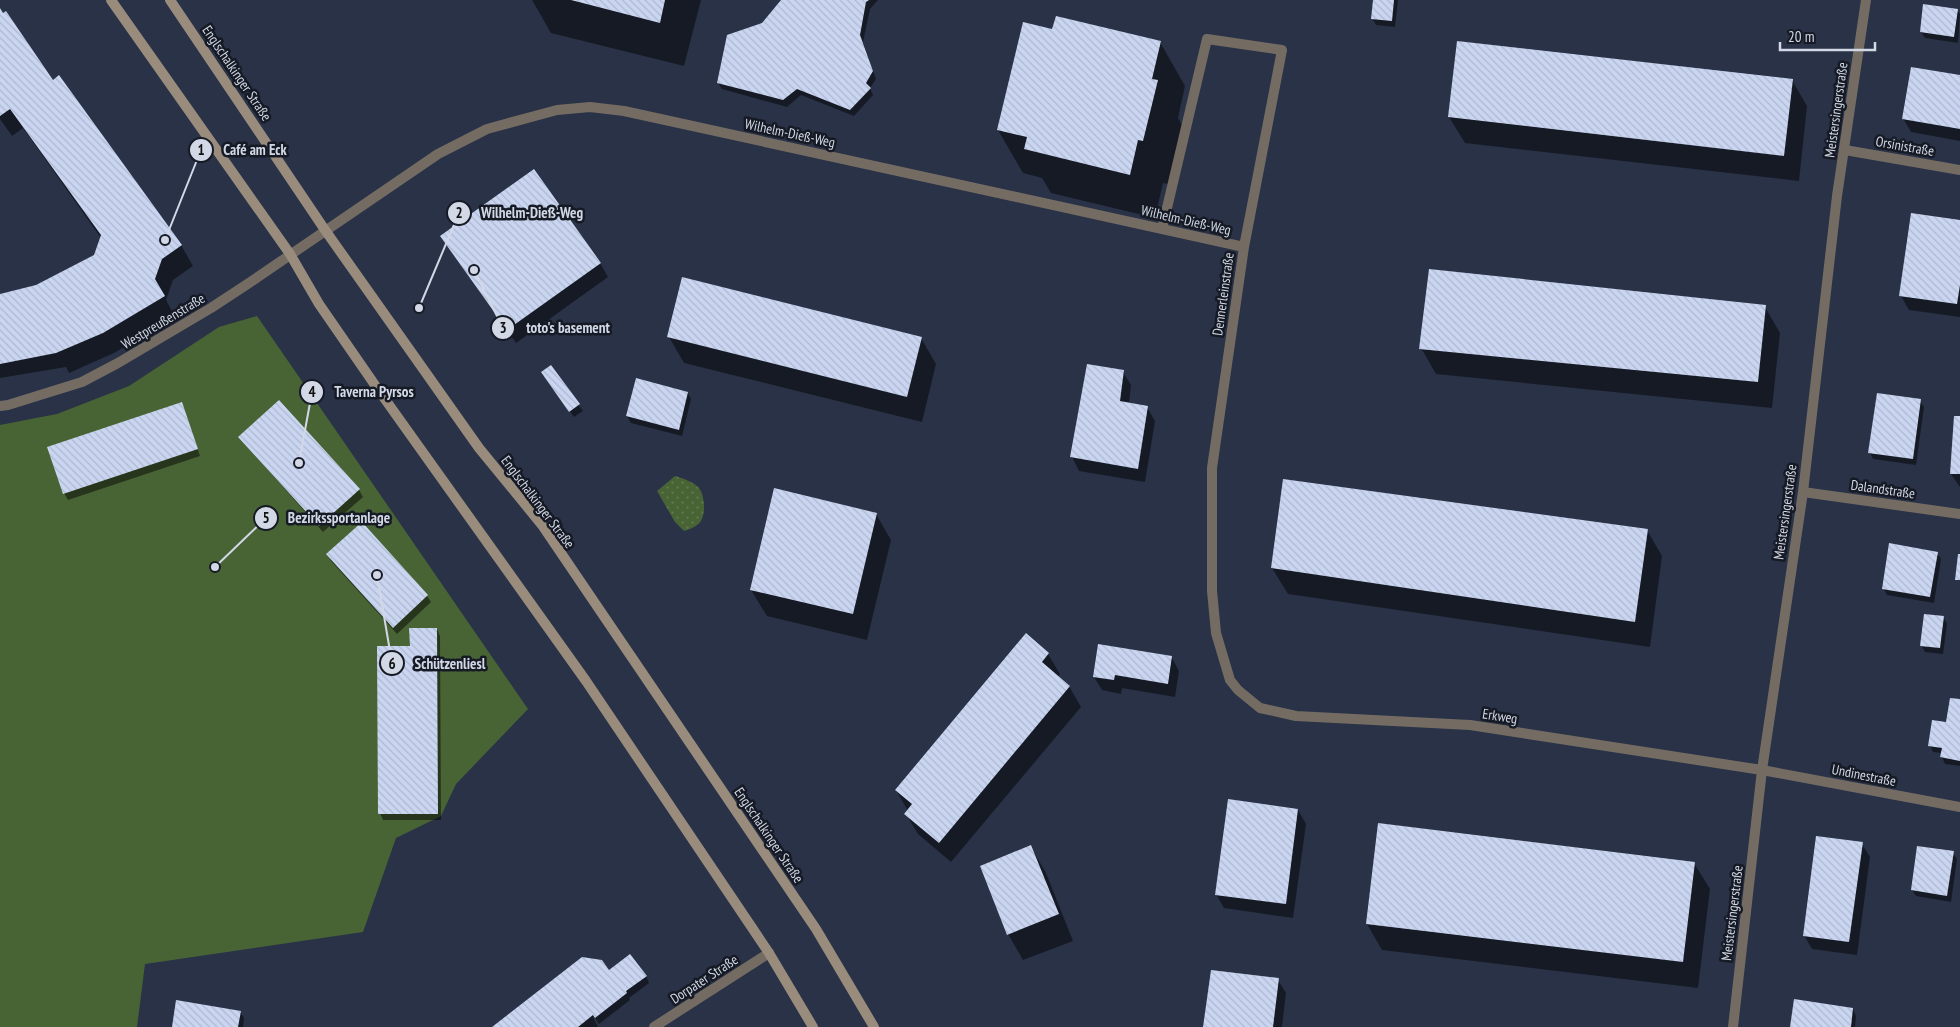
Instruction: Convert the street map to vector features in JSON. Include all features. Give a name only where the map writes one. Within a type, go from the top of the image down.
[{"type":"main road","points":[[111,0],[290,254],[319,304],[586,681],[769,953],[813,1027]]},
{"type":"main road","name":"Englschalkinger Straße","points":[[170,0],[326,230],[479,448],[542,526],[816,929],[874,1027]]},
{"type":"street","name":"Meistersingerstraße","points":[[1732,1027],[1762,770],[1802,492],[1835,216],[1866,0]]},
{"type":"street","name":"Dennerleinstraße","points":[[1162,229],[1207,39],[1282,50],[1244,247],[1212,468],[1212,591],[1216,633],[1230,680],[1238,690]]},
{"type":"street","name":"Wilhelm-Dieß-Weg","points":[[326,230],[438,154],[488,129],[557,110],[590,107],[648,116],[1244,247]]},
{"type":"street","name":"Orsinistraße","points":[[1845,150],[1960,170]]},
{"type":"street","name":"Westpreußenstraße","points":[[0,406],[82,382],[118,363],[211,308],[326,230]]},
{"type":"street","name":"Dalandstraße","points":[[1802,492],[1960,514]]},
{"type":"street","name":"Erkweg","points":[[1238,690],[1260,708],[1296,716],[1470,725],[1762,770]]},
{"type":"street","name":"Undinestraße","points":[[1762,770],[1960,807]]},
{"type":"street","name":"Dorpater Straße","points":[[654,1027],[769,953]]},
{"type":"green space","points":[[257,316],[528,709],[456,784],[441,816],[396,838],[363,932],[145,964],[137,1027],[0,1027],[0,425],[57,414],[129,386],[219,327]]},
{"type":"green space","points":[[675,476],[697,486],[702,493],[704,503],[704,513],[701,521],[691,529],[684,531],[675,522],[657,491]]},
{"type":"building","points":[[571,0],[665,0],[660,23]]},
{"type":"building","points":[[781,0],[869,0],[866,2],[860,35],[873,71],[866,83],[871,88],[850,110],[797,89],[783,100],[717,83],[727,35],[762,23]]},
{"type":"building","points":[[1373,0],[1394,0],[1392,21],[1371,19]]},
{"type":"building","points":[[1923,4],[1958,9],[1954,37],[1920,32]]},
{"type":"building","points":[[0,8],[3,13],[6,11],[53,80],[59,75],[182,245],[162,259],[155,279],[165,296],[103,333],[56,353],[0,364],[0,294],[36,285],[94,255],[101,235],[10,109],[0,116]]},
{"type":"building","points":[[1056,16],[1161,41],[1152,79],[1158,80],[1143,141],[1138,140],[1130,175],[1024,149],[1027,137],[997,130],[1023,22],[1052,29]]},
{"type":"building","points":[[1457,41],[1793,79],[1784,156],[1448,117]]},
{"type":"building","points":[[1911,67],[1960,75],[1960,129],[1902,119]]},
{"type":"building","points":[[534,169],[601,263],[507,330],[440,236]]},
{"type":"building","points":[[1911,213],[1960,220],[1960,285],[1957,304],[1899,296]]},
{"type":"building","points":[[1429,269],[1766,305],[1758,382],[1419,349]]},
{"type":"building","points":[[682,277],[922,337],[907,397],[667,337]]},
{"type":"building","points":[[1087,364],[1124,370],[1120,401],[1148,406],[1138,469],[1070,457]]},
{"type":"building","points":[[551,365],[580,404],[569,412],[541,372]]},
{"type":"building","points":[[636,378],[688,392],[679,430],[626,416]]},
{"type":"building","points":[[1877,393],[1921,399],[1913,459],[1868,453]]},
{"type":"building","points":[[279,400],[360,489],[319,526],[238,437]]},
{"type":"building","points":[[182,402],[198,449],[63,494],[47,447]]},
{"type":"building","points":[[1954,416],[1960,416],[1960,474],[1950,474]]},
{"type":"building","points":[[1283,479],[1648,529],[1635,622],[1271,568]]},
{"type":"building","points":[[774,488],[877,513],[853,614],[750,590]]},
{"type":"building","points":[[362,522],[428,595],[393,628],[326,554]]},
{"type":"building","points":[[1889,543],[1938,552],[1930,597],[1882,589]]},
{"type":"building","points":[[1958,554],[1960,554],[1960,580],[1955,580]]},
{"type":"building","points":[[1924,614],[1944,616],[1940,648],[1920,646]]},
{"type":"building","points":[[409,628],[437,628],[438,814],[378,814],[377,646],[410,646]]},
{"type":"building","points":[[1026,633],[1049,653],[1042,662],[1070,686],[939,843],[904,814],[912,804],[895,790]]},
{"type":"building","points":[[1098,644],[1172,656],[1168,684],[1115,675],[1114,680],[1093,677]]},
{"type":"building","points":[[1950,698],[1960,699],[1960,761],[1940,757],[1942,748],[1928,746],[1932,720],[1946,722]]},
{"type":"building","points":[[1228,799],[1298,809],[1286,904],[1215,895]]},
{"type":"building","points":[[1378,823],[1695,862],[1683,962],[1366,924]]},
{"type":"building","points":[[1816,836],[1863,842],[1849,942],[1803,936]]},
{"type":"building","points":[[1031,845],[1059,914],[1007,935],[980,866]]},
{"type":"building","points":[[1917,846],[1954,851],[1947,896],[1911,890]]},
{"type":"building","points":[[630,954],[647,976],[626,991],[627,993],[595,1018],[593,1015],[578,1027],[492,1027],[582,957],[602,960],[609,970]]},
{"type":"building","points":[[1211,970],[1279,978],[1273,1027],[1203,1027]]},
{"type":"building","points":[[1794,999],[1853,1008],[1851,1027],[1790,1027]]},
{"type":"building","points":[[176,1000],[241,1011],[238,1027],[172,1027]]},
{"type":"place","name":"Café am Eck","points":[[165,240]]},
{"type":"place","name":"toto's basement","points":[[474,270]]},
{"type":"place","name":"Wilhelm-Dieß-Weg","points":[[419,308]]},
{"type":"place","name":"Taverna Pyrsos","points":[[299,463]]},
{"type":"place","name":"Bezirkssportanlage","points":[[215,567]]},
{"type":"place","name":"Schützenliesl","points":[[377,575]]}]
